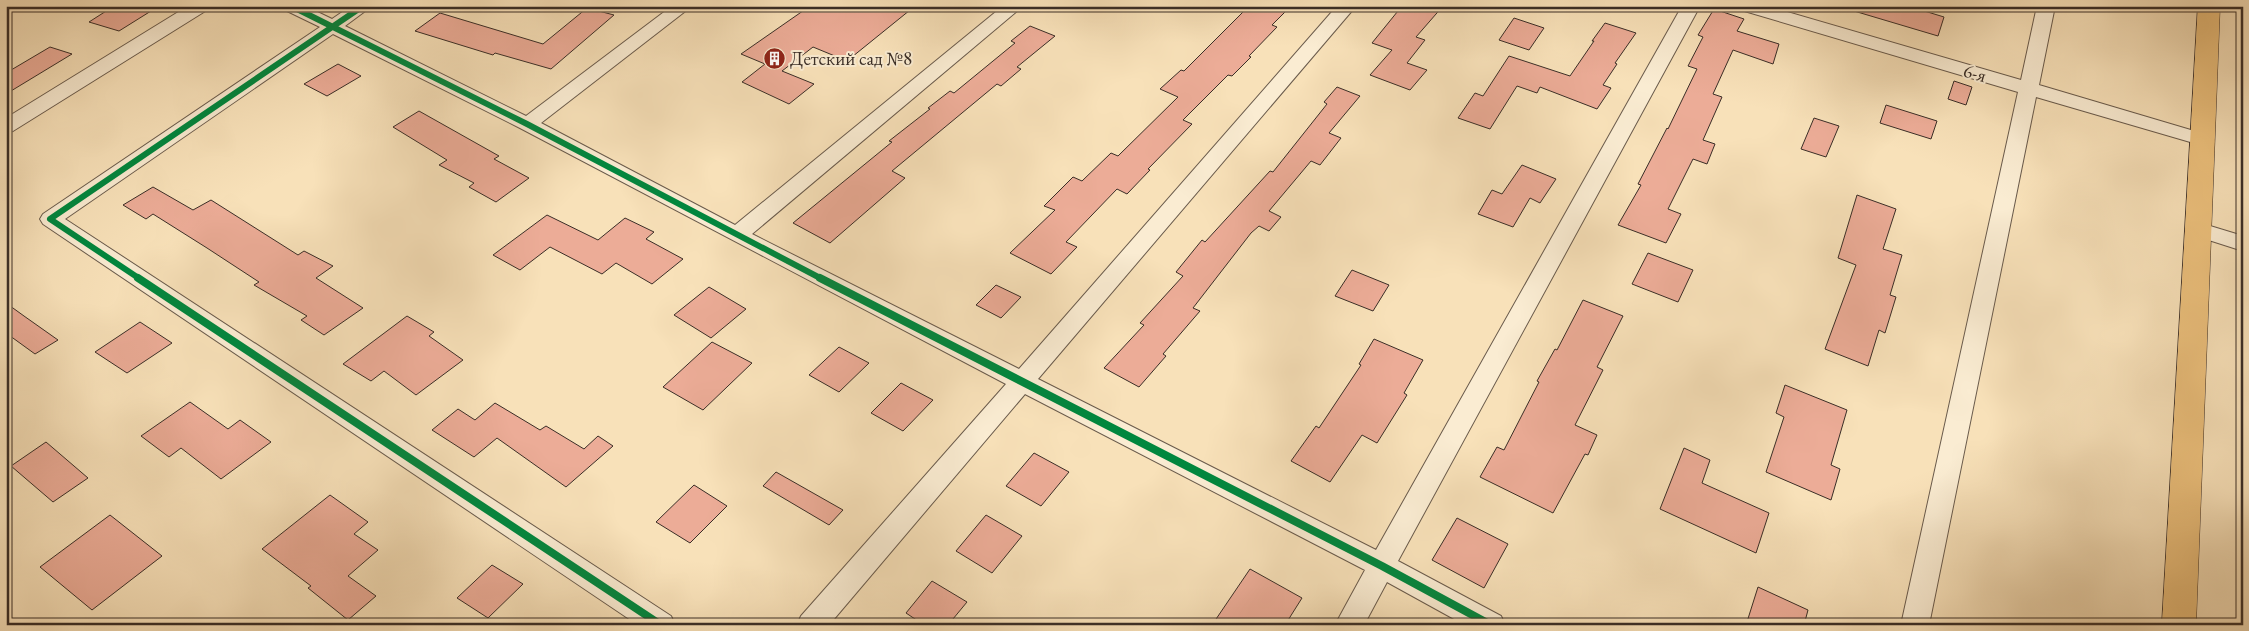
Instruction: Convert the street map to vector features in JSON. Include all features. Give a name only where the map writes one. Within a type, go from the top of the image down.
[{"type":"main road","points":[[2179,625],[2209,6]]},
{"type":"street","points":[[6,127],[201,6]]},
{"type":"street","points":[[291,6],[527,124],[737,235],[1382,566],[1491,625]]},
{"type":"street","points":[[363,6],[50,219],[661,625]]},
{"type":"street","points":[[527,124],[683,6]]},
{"type":"street","points":[[737,235],[1014,6]]},
{"type":"street","points":[[811,625],[1347,6]]},
{"type":"street","points":[[1349,625],[1691,6]]},
{"type":"street","name":"6-я","points":[[1747,6],[2204,140]]},
{"type":"street","points":[[1915,625],[2046,6]]},
{"type":"street","points":[[2197,229],[2243,244]]},
{"type":"building","points":[[114,6],[159,6],[119,31],[89,22]]},
{"type":"building","name":"Детский сад №8","points":[[810,6],[835,6],[844,10],[848,6],[915,6],[847,61],[813,47],[782,71],[814,84],[789,104],[742,82],[765,64],[741,54]]},
{"type":"building","points":[[1249,6],[1291,6],[1272,25],[1277,27],[1249,56],[1251,57],[1232,76],[1228,75],[1183,120],[1192,124],[1148,169],[1150,170],[1127,194],[1117,189],[1066,242],[1077,247],[1051,274],[1010,253],[1055,210],[1044,206],[1073,177],[1082,181],[1111,153],[1118,156],[1178,97],[1160,89],[1181,70],[1184,71]]},
{"type":"building","points":[[1402,6],[1443,6],[1416,37],[1425,40],[1407,63],[1427,70],[1410,90],[1370,75],[1392,50],[1372,43]]},
{"type":"building","points":[[1855,6],[1908,6],[1944,17],[1938,36],[1854,11]]},
{"type":"building","points":[[587,8],[614,15],[551,69],[495,53],[493,55],[415,31],[440,13],[543,44]]},
{"type":"building","points":[[1714,9],[1744,19],[1737,31],[1779,44],[1773,64],[1733,50],[1713,94],[1722,97],[1703,140],[1715,144],[1707,164],[1693,159],[1668,209],[1681,214],[1666,243],[1618,225],[1641,185],[1638,184],[1668,129],[1697,69],[1688,66],[1703,37],[1698,35]]},
{"type":"building","points":[[1514,18],[1544,28],[1529,50],[1499,40]]},
{"type":"building","points":[[1605,23],[1636,33],[1615,63],[1617,64],[1603,85],[1611,88],[1597,109],[1540,87],[1537,93],[1517,86],[1490,129],[1458,118],[1475,93],[1483,96],[1509,56],[1570,76]]},
{"type":"building","points":[[1030,26],[1055,36],[1017,67],[1021,69],[1001,86],[997,84],[892,171],[905,178],[830,243],[793,223],[892,142],[889,141],[930,109],[928,108],[950,91],[954,93],[1015,43],[1011,41]]},
{"type":"building","points":[[50,47],[72,54],[6,94],[6,73]]},
{"type":"building","points":[[338,64],[361,76],[327,96],[304,84]]},
{"type":"building","points":[[1954,81],[1972,87],[1966,105],[1948,99]]},
{"type":"building","points":[[1337,87],[1360,96],[1329,133],[1341,138],[1320,165],[1311,161],[1269,211],[1281,217],[1269,231],[1259,226],[1251,233],[1193,308],[1200,311],[1163,354],[1166,356],[1139,387],[1104,368],[1144,325],[1140,323],[1183,276],[1176,272],[1202,240],[1205,242],[1270,171],[1273,172],[1327,104],[1324,102]]},
{"type":"building","points":[[1886,105],[1937,121],[1931,139],[1880,123]]},
{"type":"building","points":[[419,111],[499,156],[494,159],[529,178],[496,202],[469,187],[474,183],[439,165],[447,160],[393,127]]},
{"type":"building","points":[[1814,118],[1839,126],[1826,157],[1801,149]]},
{"type":"building","points":[[1522,165],[1556,179],[1540,203],[1530,198],[1513,227],[1478,214],[1492,190],[1502,194]]},
{"type":"building","points":[[153,187],[193,210],[211,200],[298,255],[304,251],[333,266],[316,278],[363,308],[324,335],[301,320],[307,316],[254,285],[259,282],[207,248],[153,214],[146,219],[123,205]]},
{"type":"building","points":[[1857,195],[1896,209],[1883,249],[1902,255],[1890,295],[1896,297],[1885,333],[1879,330],[1868,366],[1825,349],[1856,265],[1838,258]]},
{"type":"building","points":[[547,215],[598,240],[625,218],[654,232],[646,239],[683,259],[652,284],[616,263],[602,274],[550,247],[520,270],[493,255]]},
{"type":"building","points":[[1648,253],[1693,270],[1678,302],[1632,284]]},
{"type":"building","points":[[1352,270],[1389,285],[1373,311],[1335,296]]},
{"type":"building","points":[[996,285],[1021,297],[1001,318],[976,305]]},
{"type":"building","points":[[709,287],[746,309],[711,338],[674,315]]},
{"type":"building","points":[[1583,300],[1623,316],[1597,367],[1603,370],[1575,425],[1597,435],[1588,455],[1585,454],[1553,513],[1480,477],[1497,447],[1504,450],[1539,382],[1537,381],[1555,349],[1557,350]]},
{"type":"building","points":[[6,303],[58,340],[35,354],[6,333]]},
{"type":"building","points":[[407,316],[434,332],[429,336],[463,360],[416,395],[384,371],[371,381],[343,364]]},
{"type":"building","points":[[140,322],[172,343],[127,373],[95,352]]},
{"type":"building","points":[[1374,339],[1423,360],[1404,393],[1407,395],[1377,443],[1362,435],[1330,482],[1291,461],[1316,426],[1319,428],[1361,365],[1359,364]]},
{"type":"building","points":[[712,342],[752,363],[703,410],[663,387]]},
{"type":"building","points":[[839,347],[869,363],[839,392],[809,375]]},
{"type":"building","points":[[901,383],[933,400],[903,431],[871,413]]},
{"type":"building","points":[[1785,385],[1847,410],[1831,465],[1840,469],[1831,500],[1766,472],[1784,417],[1776,413]]},
{"type":"building","points":[[190,402],[228,429],[240,420],[271,442],[221,479],[181,448],[169,457],[141,436]]},
{"type":"building","points":[[495,403],[540,430],[546,426],[584,449],[598,436],[613,446],[566,487],[497,438],[474,457],[432,430],[458,409],[475,420]]},
{"type":"building","points":[[46,442],[88,478],[53,502],[11,466]]},
{"type":"building","points":[[1684,448],[1710,460],[1702,483],[1769,513],[1756,553],[1660,509]]},
{"type":"building","points":[[1034,453],[1069,472],[1041,506],[1006,486]]},
{"type":"building","points":[[776,472],[843,510],[829,525],[763,486]]},
{"type":"building","points":[[694,485],[727,506],[690,543],[656,522]]},
{"type":"building","points":[[330,495],[368,522],[354,534],[378,550],[348,576],[376,596],[348,620],[308,588],[311,586],[262,549]]},
{"type":"building","points":[[110,515],[162,556],[92,610],[40,567]]},
{"type":"building","points":[[986,515],[1022,536],[992,573],[956,551]]},
{"type":"building","points":[[1457,518],[1508,544],[1484,588],[1432,560]]},
{"type":"building","points":[[492,565],[523,584],[488,618],[457,598]]},
{"type":"building","points":[[1250,569],[1302,598],[1285,625],[1212,625]]},
{"type":"building","points":[[932,581],[967,602],[948,625],[924,625],[906,613]]},
{"type":"building","points":[[1758,587],[1808,610],[1804,625],[1746,625]]},
{"type":"cycle path","points":[[291,6],[527,124],[737,235],[1382,566],[1491,625]]},
{"type":"cycle path","points":[[363,6],[50,219],[661,625]]},
{"type":"place","name":"Детский сад №8","points":[[774,58]]}]
